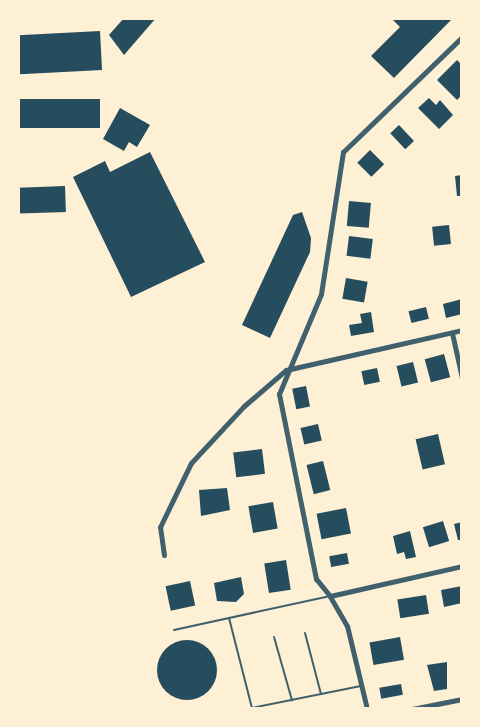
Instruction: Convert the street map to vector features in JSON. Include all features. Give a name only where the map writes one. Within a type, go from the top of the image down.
[{"type":"street","points":[[367,709],[347,627],[330,596],[316,579],[279,394],[286,370],[321,294],[343,152],[462,37]]},
{"type":"street","points":[[164,555],[160,527],[191,463],[244,406],[286,370],[462,330]]},
{"type":"street","points":[[452,333],[462,378]]},
{"type":"street","points":[[330,596],[462,566]]},
{"type":"street","points":[[412,709],[462,699]]},
{"type":"lane","points":[[174,630],[330,596]]},
{"type":"lane","points":[[229,618],[252,708]]},
{"type":"lane","points":[[305,633],[322,694]]},
{"type":"lane","points":[[274,637],[292,700]]},
{"type":"lane","points":[[247,709],[362,686]]},
{"type":"building","points":[[124,18],[156,18],[124,55],[109,35]]},
{"type":"building","points":[[391,18],[451,20],[394,78],[371,56],[400,27]]},
{"type":"building","points":[[100,31],[102,70],[20,74],[18,35]]},
{"type":"building","points":[[457,60],[462,65],[462,95],[457,100],[437,80]]},
{"type":"building","points":[[429,98],[436,105],[440,100],[453,115],[439,129],[418,108]]},
{"type":"building","points":[[18,99],[100,99],[100,128],[18,128]]},
{"type":"building","points":[[120,108],[150,125],[137,147],[129,142],[124,151],[103,139]]},
{"type":"building","points":[[399,125],[414,141],[405,149],[390,133]]},
{"type":"building","points":[[370,150],[384,164],[371,177],[357,163]]},
{"type":"building","points":[[150,152],[205,262],[131,297],[73,177],[105,161],[110,172]]},
{"type":"building","points":[[462,175],[462,196],[457,196],[455,176]]},
{"type":"building","points":[[65,186],[66,212],[19,214],[18,188]]},
{"type":"building","points":[[349,201],[371,203],[369,228],[347,226]]},
{"type":"building","points":[[302,212],[311,238],[310,252],[270,338],[242,325],[293,215]]},
{"type":"building","points":[[449,225],[451,244],[434,246],[432,227]]},
{"type":"building","points":[[349,236],[373,239],[370,259],[347,256]]},
{"type":"building","points":[[346,278],[368,282],[364,303],[342,299]]},
{"type":"building","points":[[462,299],[462,314],[446,318],[443,304]]},
{"type":"building","points":[[426,307],[429,319],[411,323],[409,311]]},
{"type":"building","points":[[371,312],[374,332],[351,336],[349,325],[362,323],[360,314]]},
{"type":"building","points":[[444,354],[450,377],[431,382],[425,359]]},
{"type":"building","points":[[413,362],[418,382],[402,386],[397,366]]},
{"type":"building","points":[[377,368],[380,382],[364,385],[361,371]]},
{"type":"building","points":[[306,386],[310,407],[296,409],[292,389]]},
{"type":"building","points":[[318,424],[322,441],[304,445],[300,428]]},
{"type":"building","points":[[438,434],[445,464],[423,469],[416,439]]},
{"type":"building","points":[[262,449],[265,474],[236,477],[233,453]]},
{"type":"building","points":[[323,461],[330,490],[314,494],[307,465]]},
{"type":"building","points":[[227,488],[230,510],[201,516],[199,490]]},
{"type":"building","points":[[273,502],[278,529],[253,533],[248,506]]},
{"type":"building","points":[[346,508],[351,534],[322,539],[317,514]]},
{"type":"building","points":[[443,521],[449,541],[429,547],[423,527]]},
{"type":"building","points":[[462,522],[462,540],[458,540],[454,524]]},
{"type":"building","points":[[410,531],[416,557],[406,559],[404,552],[397,554],[393,536]]},
{"type":"building","points":[[347,553],[349,564],[331,567],[329,556]]},
{"type":"building","points":[[286,560],[291,590],[269,593],[264,563]]},
{"type":"building","points":[[241,577],[244,594],[236,602],[217,601],[214,583]]},
{"type":"building","points":[[190,581],[195,605],[171,611],[166,586]]},
{"type":"building","points":[[462,586],[462,603],[444,607],[441,590]]},
{"type":"building","points":[[426,595],[429,614],[400,618],[397,600]]},
{"type":"building","points":[[400,637],[404,660],[373,665],[369,642]]},
{"type":"building","points":[[187,640],[208,649],[217,670],[208,691],[187,700],[166,691],[157,670],[166,649]]},
{"type":"building","points":[[447,662],[447,689],[434,691],[427,665]]},
{"type":"building","points":[[401,684],[403,695],[381,699],[379,688]]}]
